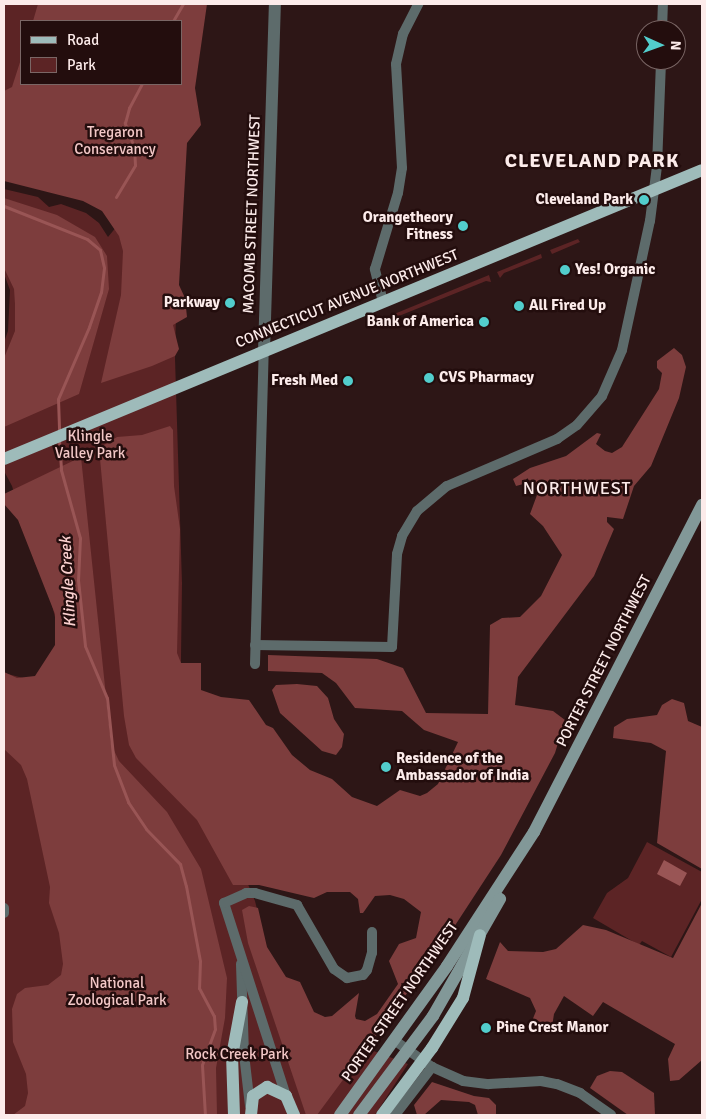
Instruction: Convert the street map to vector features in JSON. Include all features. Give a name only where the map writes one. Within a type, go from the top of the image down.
[{"type":"main road","name":"CONNECTICUT AVENUE NORTHWEST","points":[[4,459],[702,170]]},
{"type":"main road","name":"PORTER STREET NORTHWEST","points":[[359,1115],[408,1051],[450,990],[480,936],[702,505]]},
{"type":"main road","name":"PORTER STREET NORTHWEST","points":[[340,1115],[447,966],[534,832]]},
{"type":"main road","points":[[382,1115],[427,1064],[463,998],[480,936]]},
{"type":"main road","points":[[234,1115],[232,1056],[242,1002]]},
{"type":"main road","points":[[250,1112],[253,1096],[267,1087],[286,1096],[294,1115]]},
{"type":"street","name":"MACOMB STREET NORTHWEST","points":[[255,664],[275,4]]},
{"type":"street","points":[[383,302],[375,269],[398,193],[402,168],[396,64],[403,34],[418,4]]},
{"type":"street","points":[[662,20],[663,4]]},
{"type":"street","points":[[255,645],[392,647],[397,554],[402,536],[417,511],[447,486],[557,440],[586,416],[607,388],[622,350],[655,190],[661,70]]},
{"type":"street","points":[[286,1096],[224,903],[246,893],[264,894],[297,906],[334,969],[347,978],[364,975],[367,970],[372,953],[372,932]]},
{"type":"street","points":[[4,908],[4,913]]},
{"type":"street","points":[[239,945],[250,1112]]},
{"type":"street","points":[[394,1040],[427,1064],[471,1083],[541,1081],[557,1084],[580,1093],[611,1115]]},
{"type":"street","points":[[395,1115],[427,1064]]},
{"type":"green space","points":[[4,4],[186,4],[182,62],[182,20],[20,20],[20,85],[181,85],[175,358],[182,583],[180,734],[185,753],[224,827],[255,901],[284,1017],[408,1064],[375,1115],[4,1115],[4,673],[57,687],[62,647],[49,592],[35,563],[12,486],[4,471],[4,342],[8,331],[10,290],[4,274],[4,189],[38,197],[49,207],[61,204],[86,213],[99,223],[108,237],[131,209],[74,187],[4,174]]},
{"type":"green space","name":"Tregaron Conservancy","points":[[38,4],[207,4],[195,88],[201,125],[187,143],[179,285],[185,298],[187,317],[173,325],[179,349],[175,356],[152,366],[101,383],[121,295],[123,251],[119,236],[102,211],[83,201],[4,181],[4,91],[12,87],[20,62],[20,85],[182,85],[182,20],[33,20]]},
{"type":"green space","points":[[4,198],[57,215],[95,237],[107,256],[109,289],[79,394],[4,427],[4,358],[15,331],[15,304],[14,289],[4,268]]},
{"type":"green space","points":[[578,239],[580,242],[552,254],[550,250]]},
{"type":"green space","points":[[541,254],[542,258],[504,273],[500,278],[497,272]]},
{"type":"green space","points":[[489,275],[491,282],[486,281],[384,322],[382,319]]},
{"type":"green space","points":[[674,348],[682,355],[686,367],[679,398],[651,466],[634,486],[623,519],[607,517],[607,522],[614,529],[594,576],[518,677],[515,705],[553,711],[565,720],[555,753],[501,855],[439,950],[317,1115],[306,1115],[248,943],[242,910],[249,906],[258,908],[267,947],[286,977],[300,982],[314,1012],[325,1017],[332,1016],[359,993],[355,1016],[356,1019],[365,1021],[377,1014],[398,984],[389,961],[399,944],[416,938],[421,912],[404,899],[390,895],[375,896],[363,913],[360,913],[358,899],[350,892],[327,892],[314,898],[259,885],[233,885],[197,820],[136,758],[129,745],[124,716],[99,448],[117,437],[142,435],[170,426],[173,430],[174,486],[180,529],[177,653],[181,663],[201,663],[201,690],[221,697],[249,700],[266,725],[273,728],[292,755],[310,770],[332,779],[352,797],[377,806],[400,790],[420,796],[427,793],[438,784],[458,742],[424,730],[402,711],[355,708],[336,683],[322,673],[268,671],[268,655],[377,659],[403,668],[426,713],[488,714],[490,625],[502,618],[520,617],[541,596],[562,555],[543,526],[530,514],[537,495],[536,487],[527,483],[516,486],[513,479],[530,468],[566,456],[597,433],[601,434],[596,444],[605,451],[612,453],[622,447],[659,389],[662,373],[657,368],[657,361]]},
{"type":"green space","name":"National Zoological Park","points":[[81,457],[111,744],[119,761],[167,812],[201,869],[227,978],[225,1018],[216,1068],[217,1115],[13,1115],[25,1106],[28,1093],[26,1074],[13,1042],[12,1009],[17,994],[25,988],[48,985],[61,975],[63,964],[59,933],[49,903],[50,887],[27,779],[21,765],[4,749],[4,672],[17,678],[35,676],[55,645],[55,614],[18,520],[4,504],[4,494]]},
{"type":"green space","points":[[297,684],[317,686],[328,698],[334,719],[344,734],[342,747],[336,755],[322,751],[280,713],[272,690],[276,685]]},
{"type":"green space","points":[[672,699],[684,703],[688,721],[702,727],[702,869],[657,843],[666,751],[651,743],[613,738],[614,727],[627,719],[657,715],[662,705]]},
{"type":"green space","points":[[647,842],[702,872],[702,899],[671,957],[642,941],[639,945],[593,918],[607,893],[628,878]]},
{"type":"green space","points":[[702,903],[702,1060],[679,1080],[670,1081],[668,1059],[675,1044],[603,1002],[593,1016],[564,996],[554,1014],[551,1033],[530,1026],[536,1011],[530,998],[486,979],[500,942],[508,951],[543,952],[556,949],[583,925],[606,930],[673,958]]},
{"type":"green space","points":[[610,1071],[622,1072],[654,1093],[655,1115],[628,1115],[590,1088],[597,1076]]},
{"type":"green space","points":[[432,1082],[474,1096],[489,1098],[496,1105],[496,1115],[478,1115],[475,1105],[469,1102],[441,1100],[424,1115],[417,1115],[414,1105]]},
{"type":"shaded area","points":[[664,860],[687,873],[680,886],[657,874]]},
{"type":"waterway","points":[[174,20],[183,4]]},
{"type":"waterway","points":[[116,197],[135,165],[134,147],[125,123],[129,108],[141,85]]},
{"type":"waterway","name":"Klingle Creek","points":[[4,206],[87,239],[100,250],[104,268],[101,292],[89,327],[58,399],[59,434]]},
{"type":"waterway","name":"Klingle Creek","points":[[59,440],[61,470],[80,538],[78,580],[85,646],[107,698],[114,765],[128,802],[146,829],[180,864],[186,886],[200,961],[199,988],[214,1016],[215,1029],[202,1065],[205,1115]]},
{"type":"place","name":"Cleveland Park","points":[[644,200]]},
{"type":"place","name":"Orangetheory Fitness","points":[[463,226]]},
{"type":"place","name":"Yes! Organic","points":[[565,270]]},
{"type":"place","name":"Parkway","points":[[230,303]]},
{"type":"place","name":"All Fired Up","points":[[519,306]]},
{"type":"place","name":"Bank of America","points":[[484,322]]},
{"type":"place","name":"CVS Pharmacy","points":[[429,378]]},
{"type":"place","name":"Fresh Med","points":[[348,381]]},
{"type":"place","name":"Residence of the Ambassador of India","points":[[386,767]]},
{"type":"place","name":"Pine Crest Manor","points":[[486,1028]]},
{"type":"district","name":"CLEVELAND PARK","points":[[592,160]]},
{"type":"district","name":"NORTHWEST","points":[[577,488]]},
{"type":"park label","name":"Klingle Valley Park","points":[[90,444]]},
{"type":"park label","name":"Rock Creek Park","points":[[237,1055]]}]
